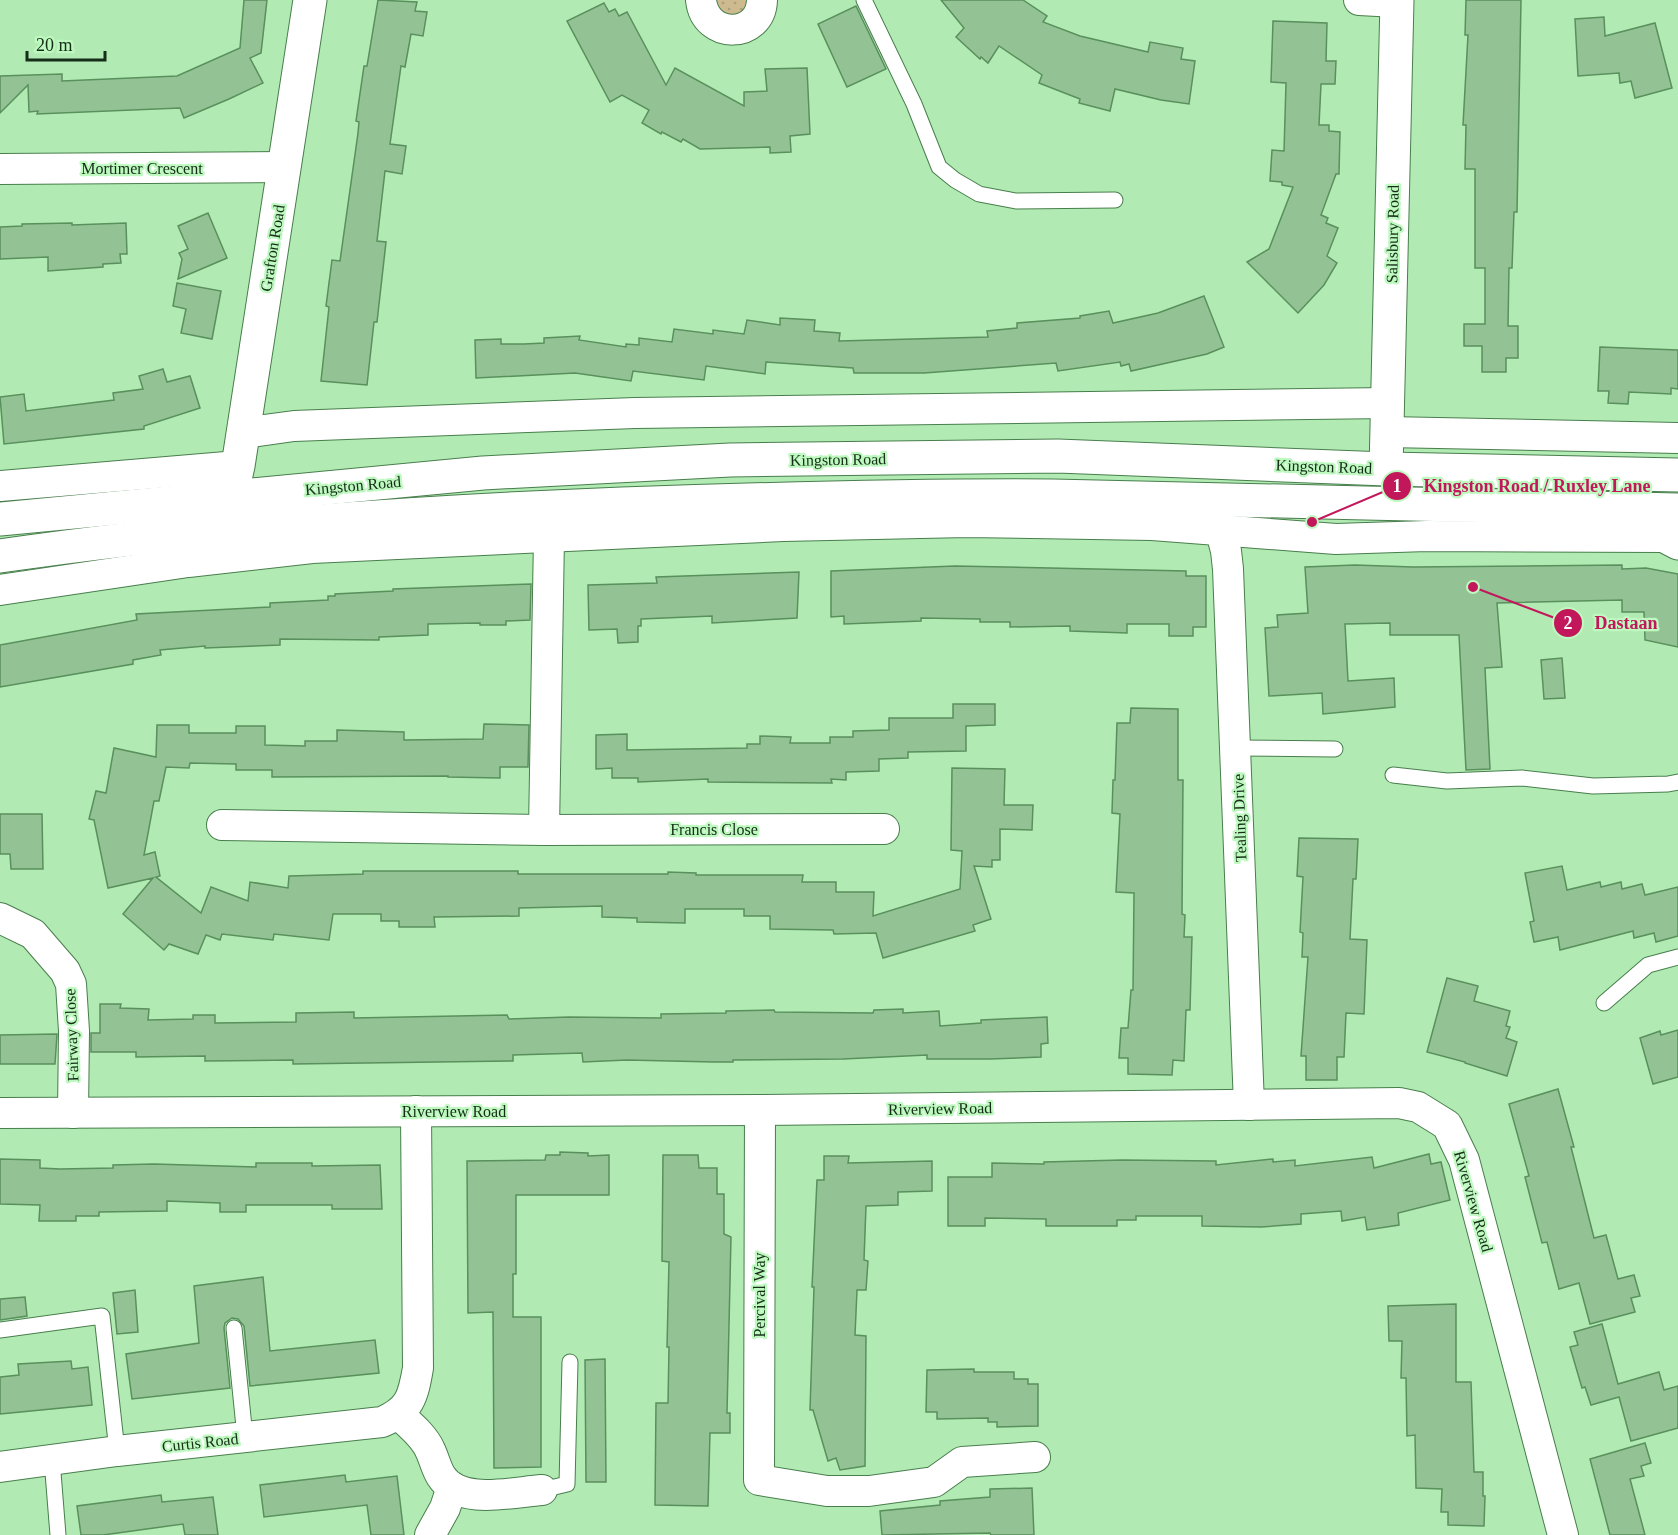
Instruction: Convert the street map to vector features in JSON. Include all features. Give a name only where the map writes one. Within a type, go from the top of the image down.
[{"type":"main road","name":"Grafton Road","points":[[235,481],[310,0]]},
{"type":"main road","name":"Salisbury Road","points":[[1386,469],[1397,1]]},
{"type":"main road","name":"Kingston Road","points":[[0,519],[235,481],[483,473],[730,460],[1058,456],[1386,469],[1678,475]]},
{"type":"main road","name":"Kingston Road","points":[[0,556],[98,542],[378,516],[526,507],[742,500],[1053,496],[1613,509],[1674,530]]},
{"type":"street","points":[[701,0],[709,20],[725,30],[735,30],[753,22],[759,14],[762,0]]},
{"type":"street","points":[[1359,0],[1397,1]]},
{"type":"street","name":"Mortimer Crescent","points":[[0,169],[284,166]]},
{"type":"street","points":[[243,433],[294,426],[635,413],[1387,417],[1678,438]]},
{"type":"street","points":[[0,486],[235,481]]},
{"type":"street","name":"Kingston Road","points":[[0,590],[188,562],[312,548],[783,526],[967,522],[1152,525],[1336,539],[1674,530]]},
{"type":"street","name":"Tealing Drive","points":[[1221,532],[1226,551],[1236,748],[1249,1106]]},
{"type":"street","points":[[544,830],[549,536]]},
{"type":"street","name":"Francis Close","points":[[222,825],[544,830],[884,829]]},
{"type":"street","name":"Fairway Close","points":[[0,918],[33,934],[65,970],[71,984],[74,1031],[73,1113]]},
{"type":"street","name":"Riverview Road","points":[[0,1113],[760,1110],[1399,1103],[1418,1107],[1447,1125],[1464,1160],[1563,1535]]},
{"type":"street","name":"Percival Way","points":[[760,1110],[759,1480],[827,1491],[868,1491],[934,1482],[962,1462],[1035,1457]]},
{"type":"street","points":[[416,1111],[418,1368],[414,1389],[399,1415],[420,1435],[430,1449],[442,1477],[452,1487],[476,1495],[542,1490]]},
{"type":"street","name":"Curtis Road","points":[[0,1467],[117,1451],[382,1422],[399,1415]]},
{"type":"street","points":[[430,1535],[445,1508],[452,1487]]},
{"type":"lane","points":[[864,0],[914,104],[939,166],[955,180],[979,194],[1016,201],[1115,200]]},
{"type":"lane","points":[[1236,748],[1335,749]]},
{"type":"lane","points":[[1393,776],[1447,781],[1522,778],[1593,786],[1678,782]]},
{"type":"lane","points":[[1604,1003],[1648,965],[1678,957]]},
{"type":"lane","points":[[0,1330],[102,1316],[117,1451]]},
{"type":"lane","points":[[234,1328],[245,1437]]},
{"type":"lane","points":[[542,1490],[567,1484],[570,1362]]},
{"type":"lane","points":[[52,1460],[58,1535]]},
{"type":"shaded area","points":[[716,0],[749,0],[740,17],[721,15]]},
{"type":"building","points":[[244,0],[267,0],[261,53],[250,58],[263,83],[229,99],[184,118],[180,108],[37,114],[38,111],[29,112],[28,85],[0,113],[0,76],[62,74],[62,81],[177,76],[240,48]]},
{"type":"building","points":[[378,0],[417,2],[415,11],[427,12],[423,36],[411,34],[405,67],[401,66],[390,144],[406,146],[402,174],[385,171],[377,241],[386,242],[367,385],[321,381],[329,307],[326,306],[332,260],[340,261],[358,133],[359,122],[356,121],[364,66],[367,66]]},
{"type":"building","points":[[941,0],[1023,0],[1047,16],[1043,22],[1080,36],[1148,52],[1150,42],[1183,48],[1181,59],[1195,61],[1189,104],[1115,89],[1110,111],[1079,103],[1080,99],[1039,83],[1042,75],[999,46],[988,63],[981,57],[980,59],[956,37],[964,28]]},
{"type":"building","points":[[1466,0],[1521,0],[1517,212],[1514,212],[1512,268],[1509,268],[1508,326],[1518,326],[1518,358],[1506,358],[1506,372],[1482,372],[1482,346],[1464,346],[1464,324],[1485,324],[1485,268],[1475,268],[1475,169],[1465,169],[1466,125],[1463,125],[1468,35],[1465,35]]},
{"type":"building","points":[[604,3],[609,12],[615,9],[619,16],[627,12],[666,85],[675,68],[744,106],[744,92],[767,91],[765,69],[807,68],[810,134],[790,136],[791,152],[770,153],[770,147],[700,149],[683,139],[681,142],[662,132],[661,134],[642,123],[649,110],[622,95],[610,102],[567,21]]},
{"type":"building","points":[[856,6],[886,69],[847,87],[818,24]]},
{"type":"building","points":[[1604,17],[1605,36],[1655,23],[1672,88],[1635,98],[1631,81],[1620,83],[1619,73],[1578,76],[1575,19]]},
{"type":"building","points":[[1273,21],[1327,23],[1326,61],[1336,61],[1335,84],[1321,84],[1319,125],[1329,125],[1329,131],[1340,132],[1339,174],[1336,174],[1321,215],[1328,218],[1326,223],[1338,228],[1327,256],[1337,263],[1324,285],[1298,313],[1247,262],[1269,249],[1293,187],[1282,185],[1282,182],[1270,181],[1272,150],[1284,151],[1286,83],[1271,82]]},
{"type":"building","points":[[208,213],[227,258],[178,279],[182,259],[179,253],[188,249],[178,226]]},
{"type":"building","points":[[72,223],[72,225],[126,223],[127,254],[120,254],[121,263],[103,264],[103,267],[48,271],[48,257],[0,259],[0,227]]},
{"type":"building","points":[[177,283],[221,291],[212,339],[181,333],[186,309],[173,306]]},
{"type":"building","points":[[1204,296],[1224,347],[1207,354],[1131,371],[1129,364],[1121,366],[1120,362],[1058,371],[1056,363],[924,373],[854,373],[853,368],[766,362],[765,374],[706,366],[704,380],[633,371],[631,381],[575,373],[476,378],[475,340],[501,339],[501,344],[524,344],[544,343],[544,338],[580,336],[579,340],[626,347],[626,344],[639,345],[639,338],[672,342],[674,329],[713,334],[713,330],[744,334],[747,320],[780,325],[780,318],[815,320],[814,331],[840,333],[839,341],[988,337],[987,331],[1017,328],[1017,323],[1080,318],[1080,316],[1109,311],[1113,323],[1158,313]]},
{"type":"building","points":[[1600,347],[1678,350],[1678,389],[1671,388],[1671,394],[1629,392],[1628,404],[1608,403],[1609,391],[1598,391]]},
{"type":"building","points":[[163,369],[167,382],[190,376],[200,408],[144,426],[144,429],[4,444],[0,397],[24,394],[26,411],[114,400],[113,393],[143,389],[139,376]]},
{"type":"building","points":[[1355,565],[1413,567],[1622,565],[1622,569],[1646,568],[1678,574],[1678,647],[1645,640],[1644,612],[1622,612],[1622,600],[1497,603],[1502,667],[1485,668],[1490,769],[1466,770],[1459,635],[1390,635],[1390,623],[1345,624],[1348,681],[1394,678],[1395,707],[1323,714],[1322,693],[1269,696],[1265,628],[1278,627],[1277,615],[1308,613],[1305,567]]},
{"type":"building","points":[[955,566],[1186,571],[1186,576],[1206,576],[1206,627],[1193,627],[1193,636],[1169,636],[1169,624],[1127,624],[1127,633],[1070,631],[1070,626],[1010,627],[1010,622],[980,622],[980,619],[921,618],[921,621],[844,624],[844,616],[831,617],[831,571]]},
{"type":"building","points":[[799,572],[797,618],[712,623],[712,616],[641,619],[641,626],[638,626],[638,642],[618,643],[617,629],[589,630],[588,585],[657,583],[656,577]]},
{"type":"building","points":[[531,584],[530,620],[506,621],[506,625],[428,624],[428,635],[379,637],[379,640],[280,639],[280,645],[205,648],[205,646],[160,650],[161,655],[133,660],[133,664],[0,687],[0,645],[137,620],[136,614],[270,607],[270,603],[328,600],[328,596],[335,596],[335,594],[393,591],[393,589]]},
{"type":"building","points":[[1562,658],[1565,698],[1544,699],[1541,660]]},
{"type":"building","points":[[953,704],[995,704],[995,725],[966,726],[966,751],[908,752],[908,758],[879,759],[879,771],[846,772],[846,780],[831,779],[832,783],[708,782],[708,779],[638,782],[638,778],[612,778],[612,768],[596,769],[596,735],[627,734],[627,750],[747,748],[747,744],[760,744],[760,736],[791,737],[790,743],[830,743],[830,737],[853,737],[853,731],[889,730],[889,718],[953,718]]},
{"type":"building","points":[[1131,708],[1178,709],[1178,780],[1183,780],[1182,914],[1185,915],[1184,937],[1192,937],[1190,1010],[1186,1010],[1184,1061],[1173,1060],[1172,1075],[1128,1074],[1128,1058],[1119,1058],[1121,1028],[1128,1028],[1131,990],[1133,990],[1134,893],[1116,892],[1120,814],[1112,813],[1113,780],[1115,780],[1117,723],[1130,723]]},
{"type":"building","points":[[484,724],[529,725],[528,767],[500,767],[500,778],[272,777],[272,770],[236,770],[236,764],[190,763],[189,768],[166,767],[159,801],[154,801],[144,855],[155,852],[160,876],[156,877],[201,913],[211,887],[248,901],[250,882],[288,888],[289,876],[363,874],[363,871],[518,871],[518,874],[668,874],[668,872],[696,873],[696,875],[803,875],[802,882],[836,882],[836,892],[874,892],[873,916],[960,889],[962,851],[951,850],[952,768],[1005,769],[1004,805],[1033,805],[1032,830],[1000,829],[1000,860],[992,860],[992,867],[974,866],[991,919],[973,925],[975,931],[883,958],[876,933],[834,934],[833,930],[770,929],[770,916],[744,916],[744,909],[685,909],[685,923],[637,922],[637,918],[602,917],[602,906],[519,908],[519,916],[434,917],[435,927],[399,927],[399,921],[381,921],[381,914],[333,914],[329,940],[274,934],[273,940],[222,934],[220,940],[206,935],[198,954],[169,944],[164,950],[123,914],[153,878],[108,888],[94,820],[89,819],[96,791],[106,793],[114,748],[156,757],[157,725],[189,725],[189,733],[236,733],[236,726],[265,726],[265,745],[305,746],[305,741],[337,741],[337,730],[404,732],[404,740],[483,739]]},
{"type":"building","points":[[0,814],[42,814],[43,869],[11,869],[10,854],[0,854]]},
{"type":"building","points":[[1299,838],[1358,839],[1350,939],[1367,940],[1364,1014],[1346,1013],[1344,1057],[1337,1057],[1337,1080],[1306,1080],[1306,1056],[1301,1056],[1308,957],[1302,957],[1303,933],[1300,932],[1303,877],[1297,876]]},
{"type":"building","points":[[1562,866],[1567,890],[1600,882],[1601,887],[1621,882],[1622,889],[1642,884],[1645,895],[1678,887],[1678,936],[1656,942],[1654,933],[1634,938],[1633,931],[1560,950],[1558,937],[1534,942],[1530,922],[1534,921],[1525,873]]},
{"type":"building","points":[[1447,978],[1478,986],[1474,1001],[1510,1011],[1506,1026],[1510,1027],[1506,1038],[1517,1042],[1507,1076],[1427,1052]]},
{"type":"building","points":[[100,1004],[121,1004],[120,1008],[149,1009],[148,1020],[193,1019],[193,1015],[215,1015],[215,1023],[296,1022],[296,1013],[354,1012],[354,1018],[507,1015],[509,1019],[661,1018],[661,1014],[726,1013],[726,1011],[873,1013],[874,1010],[903,1009],[903,1013],[939,1011],[940,1026],[981,1023],[981,1020],[1047,1017],[1048,1043],[1041,1044],[1041,1057],[990,1059],[927,1059],[927,1055],[843,1059],[733,1060],[733,1062],[627,1060],[583,1062],[582,1053],[513,1055],[513,1061],[293,1064],[293,1060],[205,1061],[205,1056],[136,1057],[136,1052],[91,1052],[91,1033],[100,1033]]},
{"type":"building","points":[[1678,1030],[1678,1077],[1653,1084],[1640,1038],[1660,1031],[1661,1035]]},
{"type":"building","points":[[57,1034],[55,1064],[0,1064],[0,1035]]},
{"type":"building","points":[[1558,1089],[1574,1147],[1571,1147],[1594,1238],[1606,1235],[1618,1279],[1634,1275],[1640,1296],[1631,1298],[1635,1312],[1590,1324],[1579,1283],[1559,1289],[1547,1242],[1542,1243],[1525,1177],[1529,1176],[1509,1104]]},
{"type":"building","points":[[560,1152],[588,1153],[588,1156],[609,1155],[609,1195],[516,1195],[516,1274],[513,1274],[513,1317],[541,1317],[541,1467],[494,1468],[493,1312],[468,1313],[467,1161],[545,1160],[546,1155],[560,1155]]},
{"type":"building","points":[[1429,1154],[1431,1164],[1441,1162],[1450,1200],[1398,1213],[1399,1225],[1367,1230],[1365,1217],[1342,1221],[1341,1211],[1301,1214],[1301,1224],[1261,1227],[1202,1226],[1202,1216],[1136,1216],[1136,1220],[1117,1220],[1117,1226],[1046,1226],[1046,1219],[985,1218],[985,1226],[948,1226],[948,1177],[992,1177],[992,1163],[1044,1164],[1044,1162],[1122,1160],[1216,1161],[1216,1165],[1273,1159],[1273,1162],[1295,1160],[1295,1166],[1372,1157],[1374,1168]]},
{"type":"building","points":[[663,1155],[698,1155],[699,1168],[717,1168],[717,1194],[724,1194],[724,1234],[731,1237],[727,1413],[730,1413],[730,1433],[710,1433],[708,1506],[655,1505],[656,1403],[668,1403],[669,1262],[662,1261]]},
{"type":"building","points":[[824,1156],[849,1156],[848,1163],[932,1161],[932,1191],[898,1192],[898,1205],[866,1206],[864,1260],[868,1261],[866,1290],[857,1290],[855,1335],[866,1336],[865,1466],[840,1470],[836,1458],[828,1461],[813,1410],[810,1410],[817,1180],[824,1180]]},
{"type":"building","points":[[0,1159],[40,1160],[40,1168],[60,1169],[113,1168],[113,1165],[154,1164],[256,1167],[256,1163],[312,1163],[312,1166],[380,1165],[382,1209],[332,1209],[332,1205],[246,1205],[246,1212],[220,1212],[220,1203],[167,1201],[167,1211],[99,1212],[99,1216],[76,1216],[76,1221],[39,1221],[40,1205],[0,1204]]},
{"type":"building","points":[[263,1277],[270,1351],[375,1340],[379,1373],[250,1386],[244,1326],[238,1319],[232,1318],[225,1323],[224,1328],[230,1388],[132,1399],[126,1354],[199,1343],[194,1286]]},
{"type":"building","points":[[135,1290],[138,1332],[117,1334],[113,1293]]},
{"type":"building","points":[[25,1297],[27,1316],[0,1320],[0,1299]]},
{"type":"building","points":[[1456,1304],[1456,1382],[1471,1382],[1474,1472],[1483,1472],[1484,1526],[1448,1525],[1448,1512],[1441,1512],[1442,1489],[1416,1488],[1415,1435],[1407,1436],[1406,1378],[1401,1378],[1402,1341],[1389,1341],[1388,1306]]},
{"type":"building","points":[[1602,1324],[1618,1384],[1659,1372],[1664,1390],[1678,1386],[1678,1428],[1631,1441],[1619,1397],[1591,1405],[1585,1387],[1582,1388],[1570,1347],[1578,1345],[1574,1332]]},
{"type":"building","points":[[605,1359],[606,1482],[586,1482],[585,1360]]},
{"type":"building","points":[[71,1361],[72,1369],[88,1367],[92,1405],[0,1414],[0,1377],[19,1375],[18,1364]]},
{"type":"building","points":[[974,1369],[974,1372],[1014,1372],[1014,1379],[1028,1379],[1028,1384],[1038,1384],[1038,1426],[997,1427],[997,1422],[988,1422],[988,1418],[937,1419],[937,1412],[926,1412],[927,1370]]},
{"type":"building","points":[[1645,1443],[1651,1463],[1641,1466],[1644,1476],[1630,1479],[1645,1535],[1610,1535],[1590,1459]]},
{"type":"building","points":[[345,1475],[346,1482],[397,1476],[404,1535],[371,1535],[367,1505],[264,1517],[260,1485]]},
{"type":"building","points":[[1032,1488],[1034,1535],[991,1535],[990,1533],[882,1535],[880,1511],[940,1505],[940,1501],[990,1497],[990,1489]]},
{"type":"building","points":[[161,1495],[162,1502],[213,1497],[218,1535],[185,1535],[183,1524],[103,1535],[81,1535],[77,1506]]},
{"type":"place","name":"Kingston Road / Ruxley Lane","points":[[1312,522]]},
{"type":"place","name":"Dastaan","points":[[1473,587]]}]
